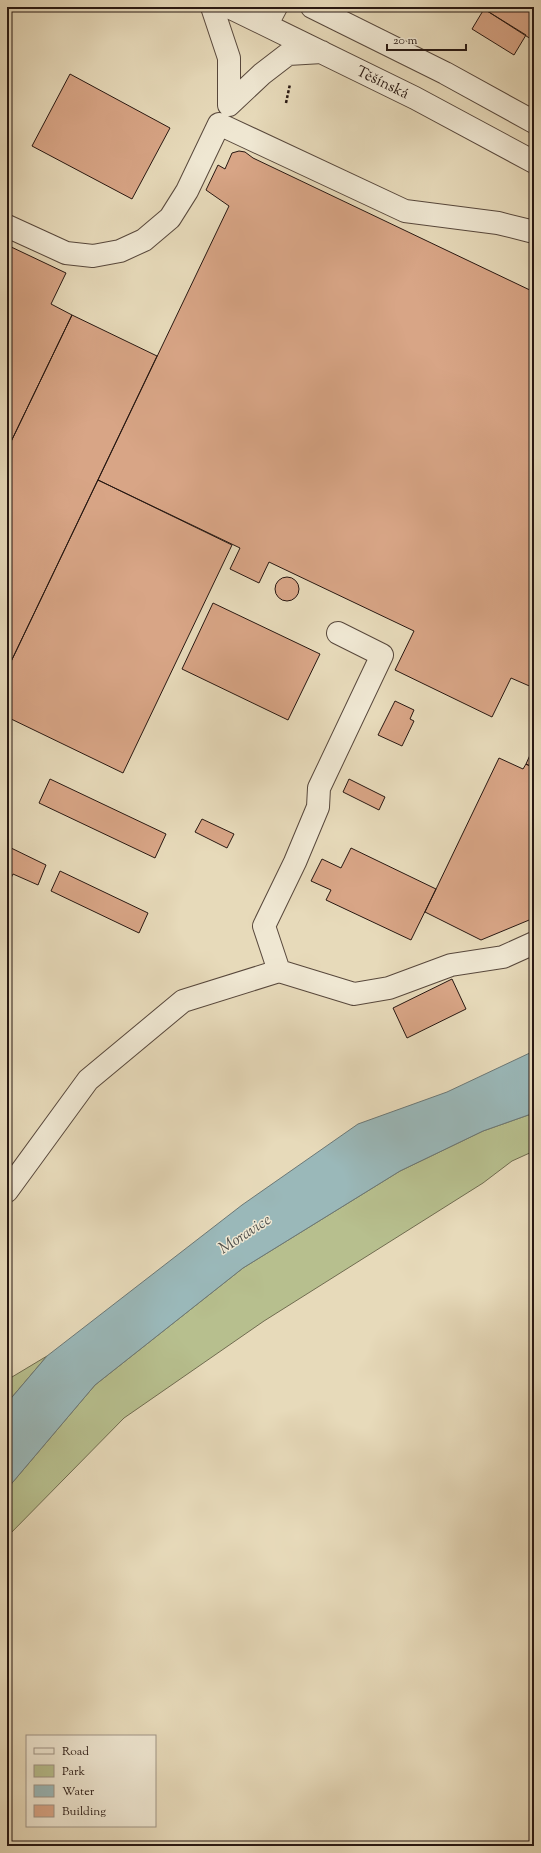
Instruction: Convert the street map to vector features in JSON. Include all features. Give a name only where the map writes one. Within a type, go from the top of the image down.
[{"type":"street","points":[[212,7],[229,58],[229,105],[262,74],[288,54],[323,52]]},
{"type":"street","name":"Těšínská","points":[[229,7],[272,16],[323,52],[416,98],[534,162]]},
{"type":"street","points":[[312,7],[445,73],[534,122]]},
{"type":"street","points":[[346,7],[350,11],[534,106]]},
{"type":"street","points":[[7,226],[66,253],[93,256],[120,250],[144,240],[170,218],[187,191],[219,124],[405,211],[498,223],[534,232]]},
{"type":"street","points":[[279,971],[264,926],[295,862],[318,807],[319,788],[382,655],[338,633]]},
{"type":"street","points":[[7,1191],[88,1080],[183,1001],[279,971],[354,994],[389,988],[451,965],[503,957],[534,943]]},
{"type":"green space","points":[[534,1113],[534,1151],[512,1161],[483,1183],[264,1321],[124,1418],[7,1537],[7,1489],[95,1385],[243,1268],[400,1171],[483,1131]]},
{"type":"green space","points":[[47,1356],[7,1403],[7,1380]]},
{"type":"water","name":"Moravice","points":[[534,1051],[534,1113],[483,1131],[400,1171],[243,1268],[95,1385],[7,1489],[7,1403],[47,1356],[242,1205],[358,1124],[447,1092]]},
{"type":"building","points":[[485,7],[534,7],[534,41],[484,9]]},
{"type":"building","points":[[484,9],[526,35],[514,55],[472,29]]},
{"type":"building","points":[[70,74],[170,128],[132,199],[32,146]]},
{"type":"building","points":[[239,151],[245,152],[253,158],[534,292],[534,688],[511,678],[492,717],[395,670],[414,631],[269,562],[259,583],[230,569],[240,548],[98,480],[229,206],[206,190],[218,165],[225,169],[232,153]]},
{"type":"building","points":[[7,245],[66,273],[51,304],[72,315],[7,450]]},
{"type":"building","points":[[72,315],[157,356],[7,670],[7,450]]},
{"type":"building","points":[[98,480],[232,545],[123,773],[7,717],[7,670]]},
{"type":"building","points":[[287,577],[296,580],[299,589],[296,598],[287,601],[278,598],[275,589],[278,580]]},
{"type":"building","points":[[213,603],[320,654],[288,720],[182,669]]},
{"type":"building","points":[[395,701],[414,710],[410,719],[414,721],[402,746],[378,735]]},
{"type":"building","points":[[534,746],[534,768],[526,764]]},
{"type":"building","points":[[499,758],[523,769],[526,764],[534,768],[534,918],[481,940],[425,912]]},
{"type":"building","points":[[50,779],[166,834],[155,858],[39,803]]},
{"type":"building","points":[[349,779],[385,797],[379,810],[343,792]]},
{"type":"building","points":[[202,819],[234,834],[227,848],[195,832]]},
{"type":"building","points":[[7,846],[46,865],[38,885],[13,874],[7,886]]},
{"type":"building","points":[[351,848],[436,889],[411,940],[326,900],[331,890],[311,881],[322,859],[341,868]]},
{"type":"building","points":[[60,871],[148,913],[139,933],[51,891]]},
{"type":"building","points":[[452,979],[466,1009],[407,1038],[393,1008]]}]
